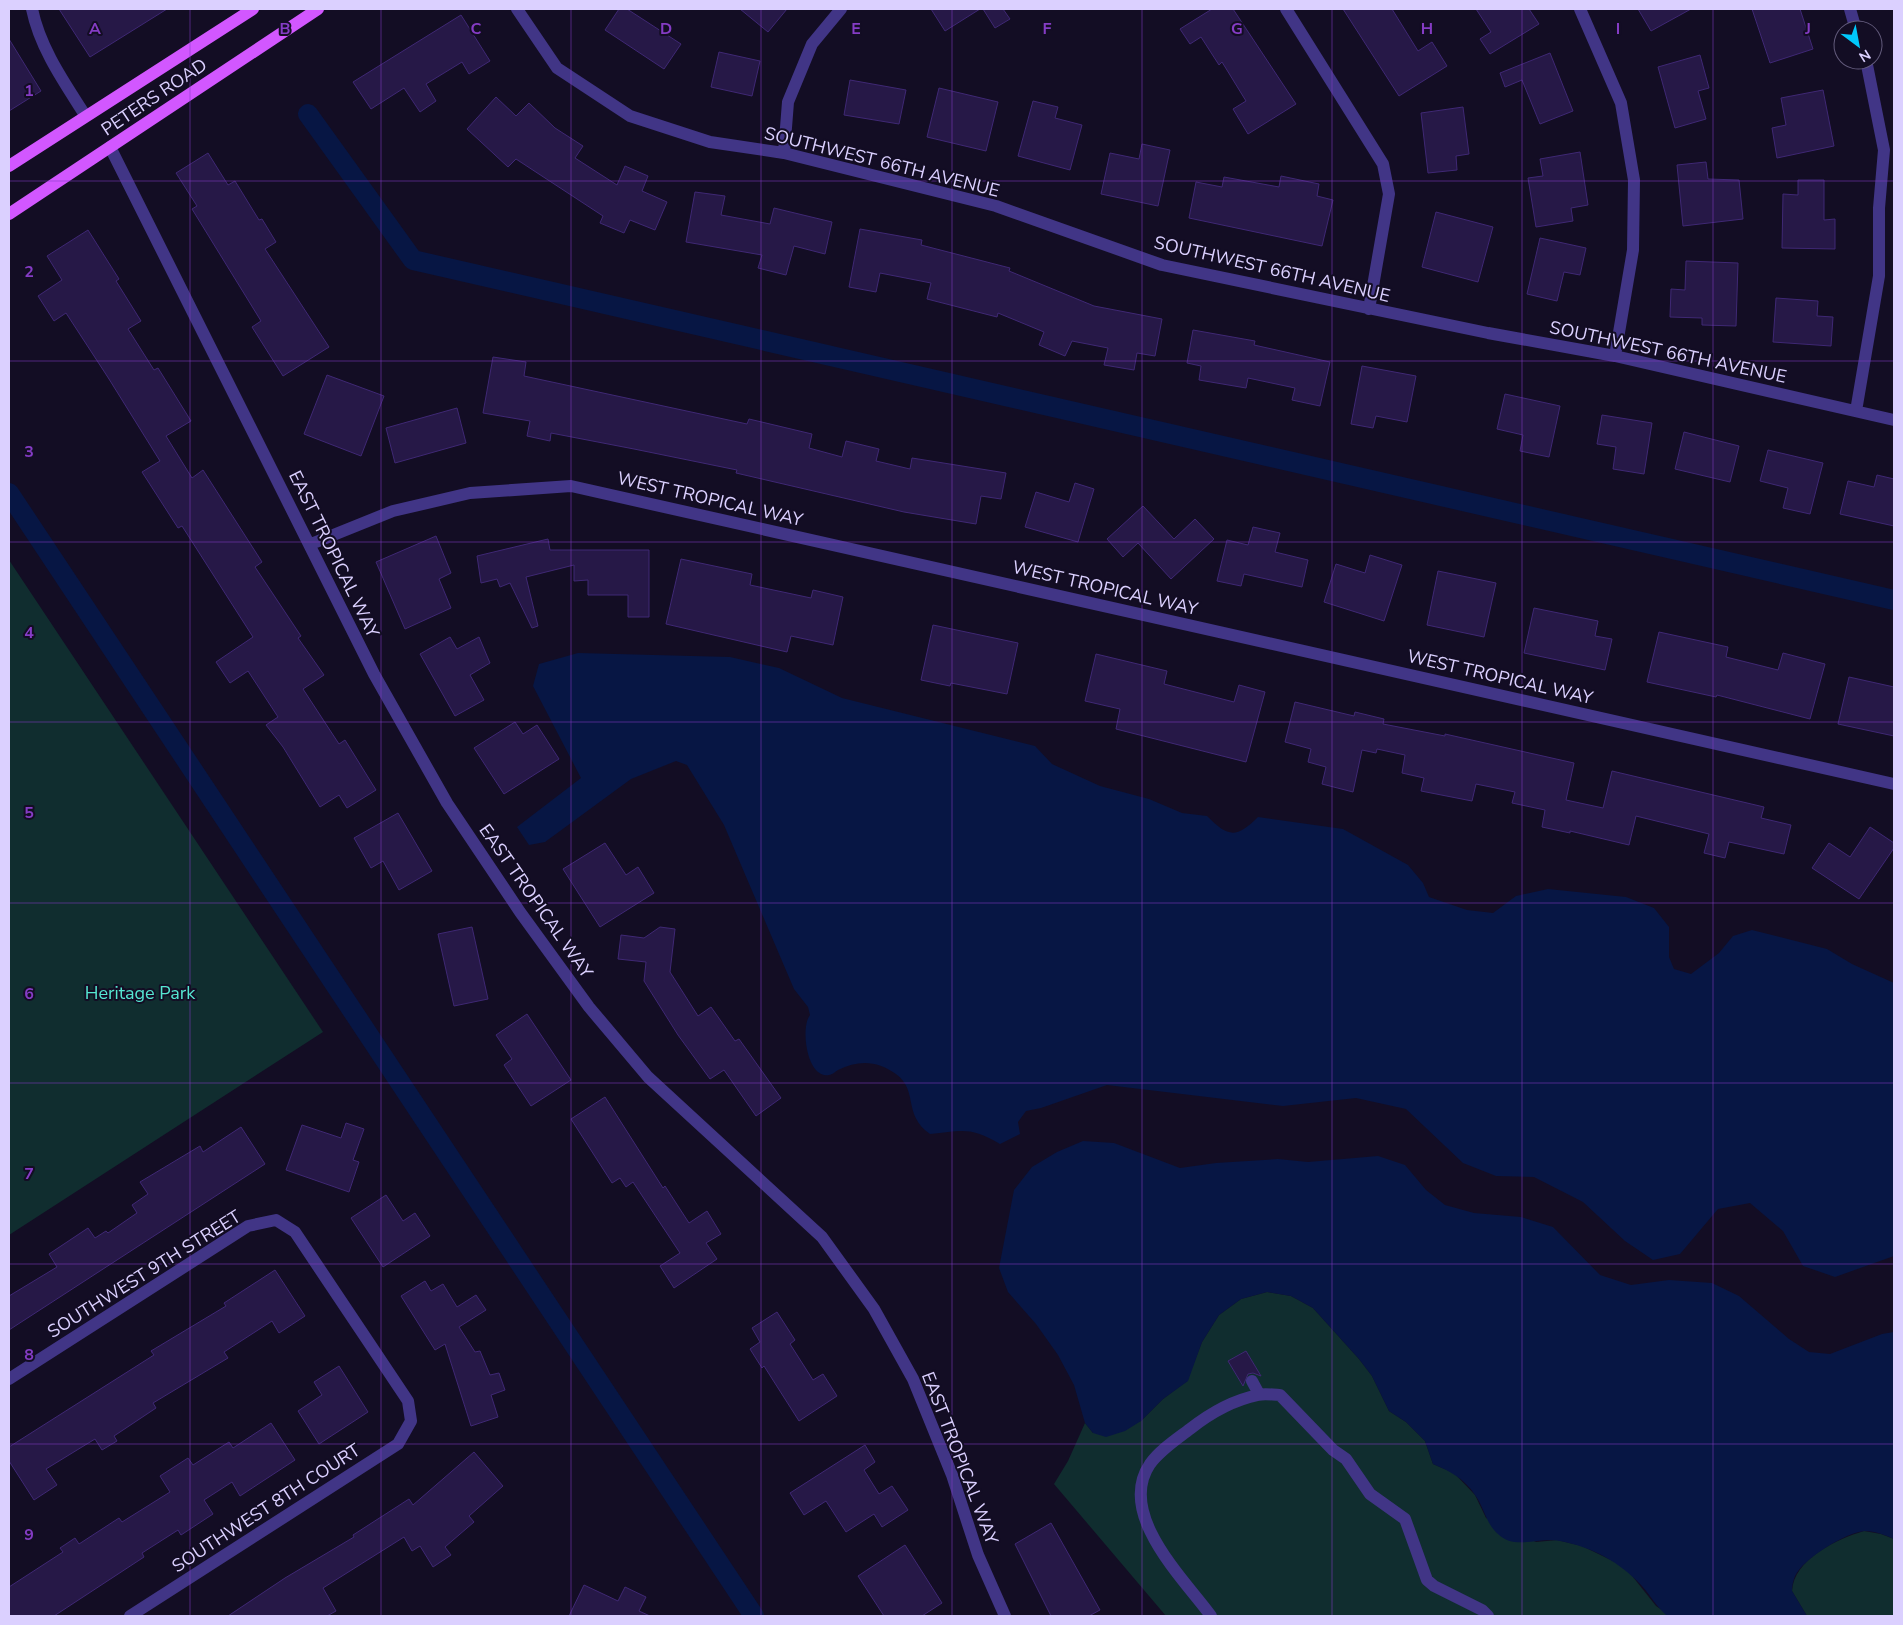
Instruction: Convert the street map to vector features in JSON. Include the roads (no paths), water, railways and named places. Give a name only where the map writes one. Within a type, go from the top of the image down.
[{"type":"main road","name":"PETERS ROAD","points":[[9,166],[85,115],[253,9]]},
{"type":"main road","name":"PETERS ROAD","points":[[9,214],[318,9]]},
{"type":"street","points":[[32,9],[36,30],[59,74],[85,115]]},
{"type":"street","name":"SOUTHWEST 66TH AVENUE","points":[[517,9],[558,68],[630,116],[710,142],[784,154],[996,206],[1162,265],[1488,334],[1615,356],[1894,420]]},
{"type":"street","points":[[784,154],[788,102],[812,44],[841,9]]},
{"type":"street","points":[[1286,9],[1383,164],[1389,194],[1369,308]]},
{"type":"street","points":[[1580,9],[1621,104],[1634,180],[1633,250],[1615,356]]},
{"type":"street","points":[[1856,411],[1879,276],[1879,208],[1889,151],[1869,70]]},
{"type":"street","name":"EAST TROPICAL WAY","points":[[110,147],[311,544],[374,674],[447,803],[520,912],[589,1007],[648,1078],[822,1237],[874,1309],[913,1379],[952,1475],[978,1555],[1005,1616]]},
{"type":"street","name":"WEST TROPICAL WAY","points":[[311,544],[393,512],[470,492],[572,486],[1894,784]]},
{"type":"street","name":"SOUTHWEST 9TH STREET","points":[[9,1380],[248,1226],[276,1220],[296,1232],[408,1400],[411,1421]]},
{"type":"street","points":[[1252,1381],[1259,1394]]},
{"type":"street","points":[[1211,1616],[1156,1544],[1145,1519],[1143,1481],[1150,1464],[1198,1422],[1229,1405],[1259,1394],[1280,1395],[1333,1450],[1346,1460],[1370,1494],[1405,1519],[1427,1580],[1434,1586],[1482,1610],[1488,1616]]},
{"type":"street","name":"SOUTHWEST 8TH COURT","points":[[130,1616],[398,1444],[411,1421]]},
{"type":"water","points":[[578,653],[730,657],[779,668],[842,698],[1035,746],[1052,764],[1100,786],[1149,799],[1182,813],[1207,816],[1221,828],[1232,833],[1244,829],[1258,817],[1343,829],[1408,865],[1423,883],[1429,897],[1467,910],[1493,913],[1516,896],[1548,889],[1626,897],[1654,908],[1669,927],[1669,957],[1674,969],[1691,974],[1719,953],[1733,936],[1752,930],[1827,949],[1852,964],[1894,983],[1894,1256],[1835,1277],[1803,1266],[1783,1231],[1750,1203],[1718,1209],[1680,1254],[1653,1260],[1625,1241],[1583,1202],[1534,1177],[1496,1176],[1463,1163],[1406,1109],[1356,1098],[1283,1106],[1107,1085],[1041,1108],[1026,1111],[1018,1122],[1020,1134],[1000,1144],[981,1134],[966,1131],[930,1134],[916,1119],[907,1088],[903,1081],[889,1069],[875,1064],[860,1063],[845,1067],[829,1075],[821,1074],[815,1069],[806,1041],[807,1021],[810,1015],[808,1007],[794,989],[724,825],[687,765],[676,761],[631,779],[545,842],[529,845],[517,827],[581,778],[533,686],[539,664]]},
{"type":"water","points":[[1083,1141],[1114,1143],[1180,1168],[1216,1163],[1278,1159],[1308,1162],[1378,1156],[1405,1165],[1426,1190],[1445,1205],[1474,1213],[1521,1217],[1553,1227],[1600,1275],[1631,1285],[1669,1280],[1712,1283],[1739,1296],[1789,1339],[1809,1352],[1830,1354],[1882,1334],[1894,1332],[1894,1539],[1872,1532],[1857,1533],[1837,1541],[1807,1562],[1795,1576],[1792,1591],[1807,1616],[1666,1615],[1633,1577],[1605,1557],[1583,1547],[1560,1541],[1512,1542],[1498,1534],[1467,1484],[1457,1476],[1433,1464],[1425,1441],[1406,1422],[1389,1411],[1372,1376],[1313,1308],[1291,1296],[1267,1292],[1241,1299],[1219,1315],[1202,1342],[1188,1381],[1163,1399],[1141,1421],[1125,1431],[1106,1437],[1093,1433],[1085,1423],[1074,1385],[1058,1355],[1036,1324],[1008,1292],[999,1268],[1014,1190],[1032,1167],[1057,1152]]},
{"type":"waterway","points":[[308,114],[413,260],[1894,600]]},
{"type":"waterway","points":[[9,493],[754,1616]]},
{"type":"park label","name":"Heritage Park","points":[[140,993]]}]
